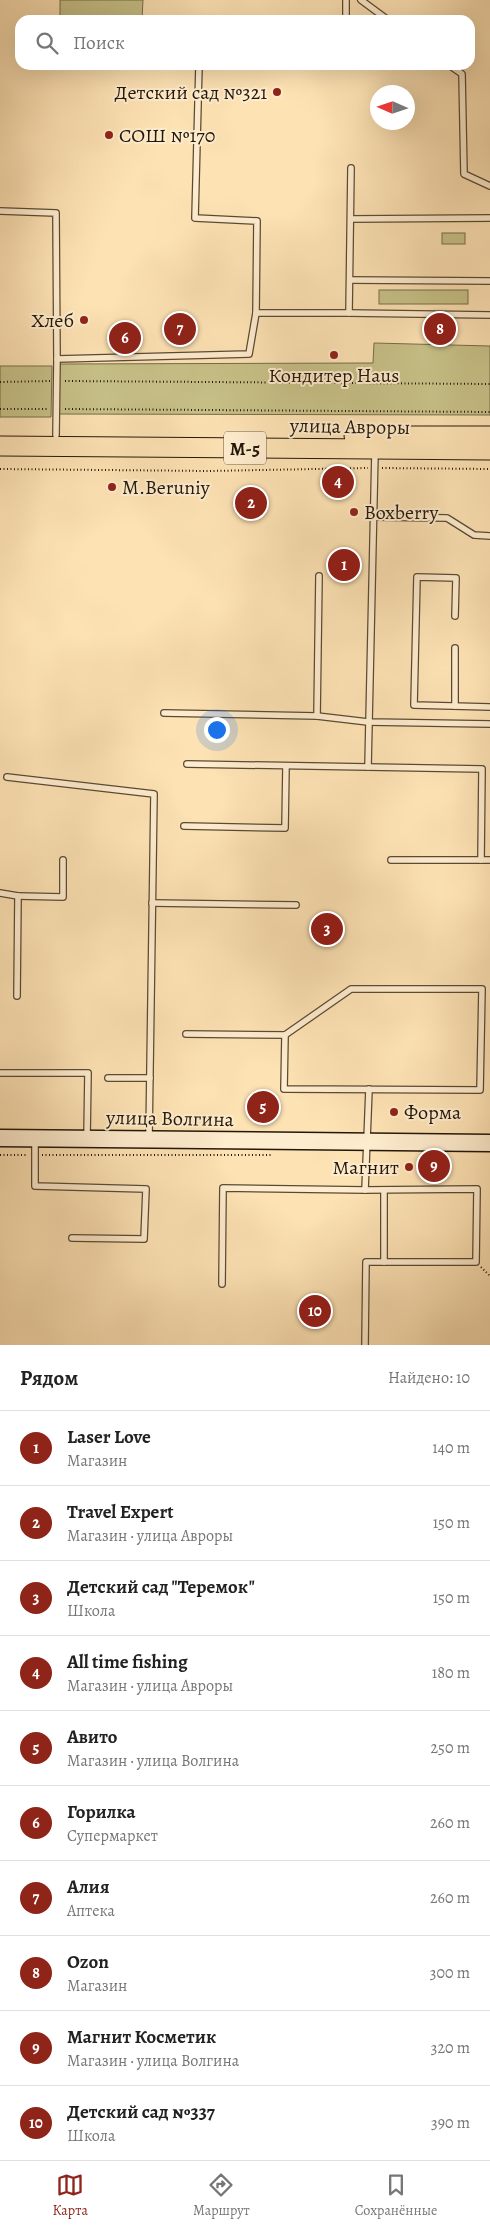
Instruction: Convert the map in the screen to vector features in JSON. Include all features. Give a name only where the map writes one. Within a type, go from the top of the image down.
[{"type":"main road","name":"улица Авроры","points":[[0,434],[490,436]]},
{"type":"main road","name":"улица Авроры","points":[[0,446],[234,451],[490,450]]},
{"type":"street","name":"улица Волгина","points":[[0,1138],[490,1143]]},
{"type":"lane","points":[[346,0],[346,15]]},
{"type":"lane","points":[[361,0],[381,15]]},
{"type":"lane","points":[[58,359],[249,354],[256,312],[257,221],[195,218],[199,70]]},
{"type":"lane","points":[[456,70],[462,74],[464,174],[490,186]]},
{"type":"lane","points":[[349,313],[351,168]]},
{"type":"lane","points":[[0,211],[56,213],[58,359],[56,435]]},
{"type":"lane","points":[[351,219],[490,218]]},
{"type":"lane","points":[[350,280],[490,281]]},
{"type":"lane","points":[[256,312],[490,315]]},
{"type":"lane","points":[[368,767],[375,449]]},
{"type":"lane","points":[[374,517],[447,518],[474,535],[490,536]]},
{"type":"lane","points":[[317,716],[319,576]]},
{"type":"lane","points":[[455,616],[456,578],[417,577],[414,705],[490,707]]},
{"type":"lane","points":[[454,706],[455,648]]},
{"type":"lane","points":[[164,713],[317,716],[368,722],[490,724]]},
{"type":"lane","points":[[187,764],[482,769],[481,860]]},
{"type":"lane","points":[[184,826],[285,828],[286,766]]},
{"type":"lane","points":[[7,778],[154,794],[149,1140]]},
{"type":"lane","points":[[0,893],[18,896],[63,897],[63,860]]},
{"type":"lane","points":[[391,860],[490,860]]},
{"type":"lane","points":[[17,996],[18,896]]},
{"type":"lane","points":[[152,903],[296,905]]},
{"type":"lane","points":[[186,1034],[285,1034],[351,989],[482,989],[480,1090],[284,1089],[285,1034]]},
{"type":"lane","points":[[0,1073],[88,1073],[86,1139]]},
{"type":"lane","points":[[108,1078],[150,1078]]},
{"type":"lane","points":[[366,1190],[369,1089]]},
{"type":"lane","points":[[35,1138],[35,1186],[146,1189],[144,1239],[72,1238]]},
{"type":"lane","points":[[222,1284],[223,1188],[477,1189],[476,1262],[366,1262],[365,1345]]},
{"type":"lane","points":[[384,1190],[384,1262]]},
{"type":"path","points":[[0,382],[490,384]]},
{"type":"path","points":[[0,409],[490,412]]},
{"type":"path","points":[[0,469],[209,471],[375,468],[490,469]]},
{"type":"path","points":[[0,1155],[279,1155]]},
{"type":"path","points":[[476,1262],[490,1276]]},
{"type":"shaded area","points":[[60,0],[143,0],[142,15],[60,15]]},
{"type":"shaded area","points":[[442,233],[465,233],[465,244],[442,244]]},
{"type":"shaded area","points":[[379,290],[468,290],[468,304],[379,304]]},
{"type":"shaded area","points":[[374,343],[490,346],[490,415],[58,414],[59,364],[373,363]]},
{"type":"shaded area","points":[[0,366],[52,366],[51,417],[0,417]]},
{"type":"place","name":"Детский сад №321","points":[[277,92]]},
{"type":"place","name":"СОШ №170","points":[[109,135]]},
{"type":"place","name":"Хлеб","points":[[84,320]]},
{"type":"place","name":"Алия","points":[[180,329]]},
{"type":"place","name":"Ozon","points":[[440,329]]},
{"type":"place","name":"Горилка","points":[[125,338]]},
{"type":"place","name":"Кондитер Haus","points":[[334,355]]},
{"type":"place","name":"All time fishing","points":[[338,482]]},
{"type":"place","name":"M.Beruniy","points":[[112,487]]},
{"type":"place","name":"Travel Expert","points":[[251,503]]},
{"type":"place","name":"Boxberry","points":[[354,512]]},
{"type":"place","name":"Laser Love","points":[[344,565]]},
{"type":"place","name":"Детский сад \"Теремок\"","points":[[327,929]]},
{"type":"place","name":"Авито","points":[[263,1107]]},
{"type":"place","name":"Форма","points":[[394,1112]]},
{"type":"place","name":"Магнит Косметик","points":[[434,1166]]},
{"type":"place","name":"Магнит","points":[[409,1167]]},
{"type":"place","name":"Детский сад №337","points":[[315,1311]]}]
